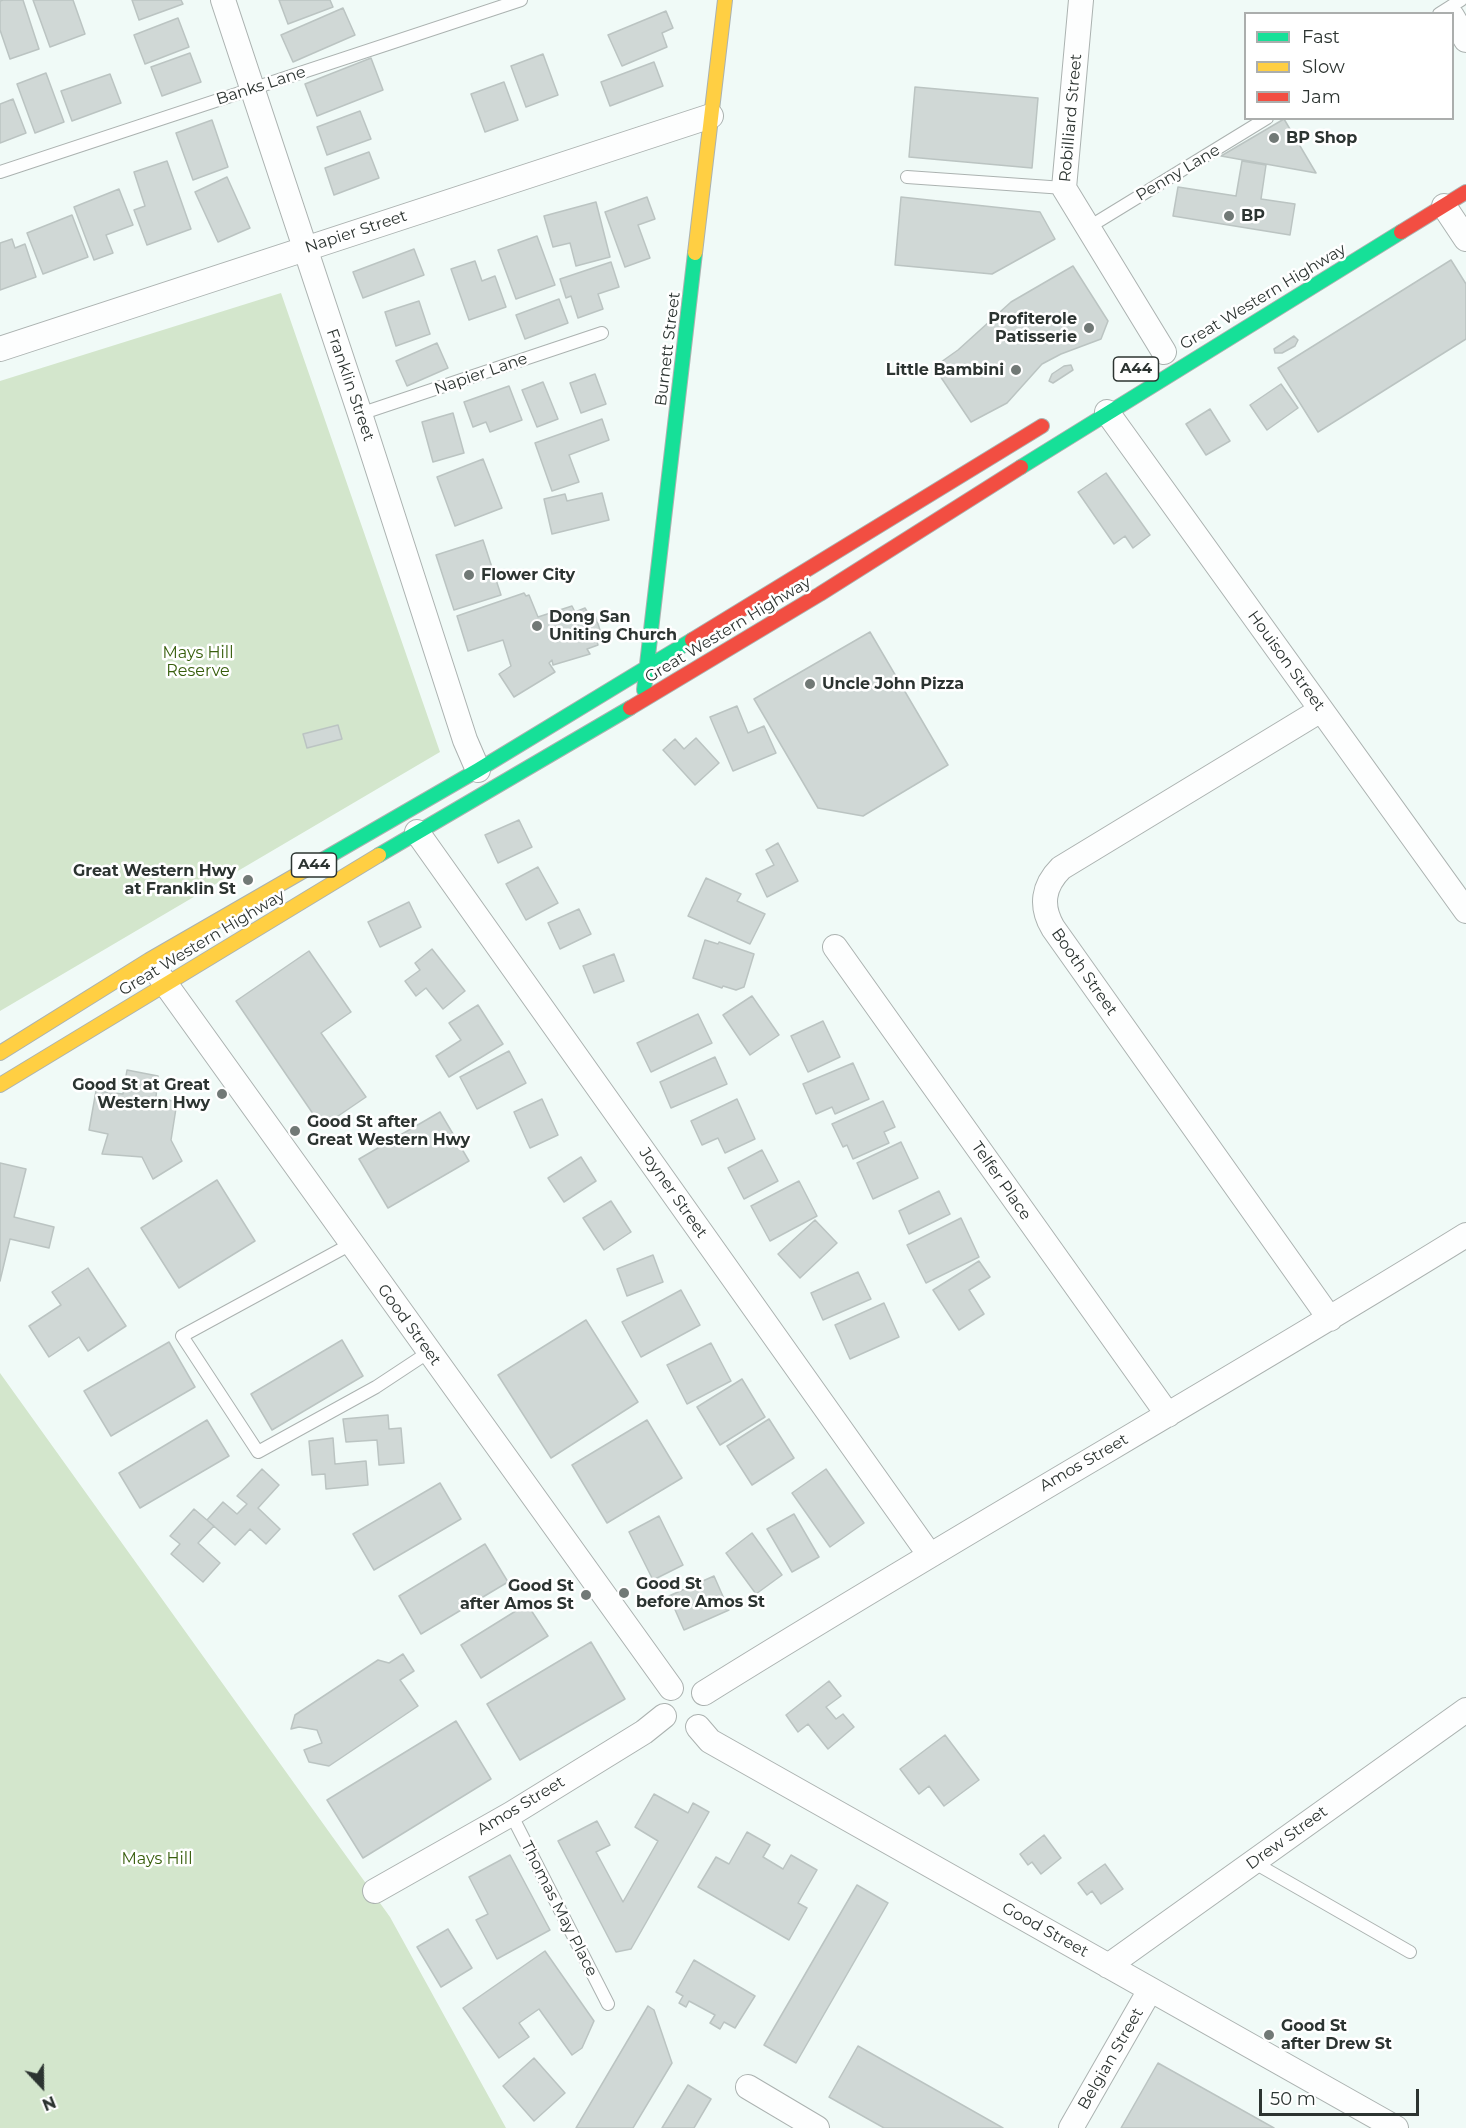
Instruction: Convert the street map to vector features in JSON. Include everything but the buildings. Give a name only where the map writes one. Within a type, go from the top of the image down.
[{"type":"main road","name":"Burnett Street","points":[[643,701],[725,0]]},
{"type":"main road","name":"Great Western Highway","points":[[0,1085],[417,832],[643,701],[820,594],[1107,412],[1466,192]]},
{"type":"main road","name":"Great Western Highway","points":[[0,1053],[149,960],[478,770],[1052,421]]},
{"type":"street","name":"Franklin Street","points":[[223,0],[465,740],[478,770]]},
{"type":"street","name":"Robilliard Street","points":[[1081,0],[1064,188],[1164,352]]},
{"type":"street","points":[[1454,16],[1466,40]]},
{"type":"street","name":"Napier Street","points":[[0,349],[711,116]]},
{"type":"street","points":[[1444,206],[1466,239]]},
{"type":"street","name":"Houison Street","points":[[1107,412],[1466,911]]},
{"type":"street","name":"Booth Street","points":[[1322,710],[1061,868],[1049,884],[1044,902],[1053,928],[1330,1319]]},
{"type":"street","name":"Joyner Street","points":[[417,832],[929,1554]]},
{"type":"street","name":"Telfer Place","points":[[835,947],[1168,1415]]},
{"type":"street","name":"Good Street","points":[[149,960],[670,1688]]},
{"type":"street","name":"Amos Street","points":[[704,1694],[929,1554],[1330,1319],[1466,1235]]},
{"type":"street","points":[[689,1684],[704,1694],[708,1702],[708,1712],[705,1720],[698,1727],[681,1730],[672,1727],[664,1716],[663,1704],[670,1688],[689,1684]]},
{"type":"street","name":"Drew Street","points":[[1108,1966],[1466,1710]]},
{"type":"street","name":"Amos Street","points":[[375,1891],[511,1814],[644,1732],[664,1716]]},
{"type":"street","name":"Good Street","points":[[698,1727],[710,1741],[1396,2128]]},
{"type":"street","name":"Belgian Street","points":[[1071,2128],[1150,1990]]},
{"type":"street","points":[[748,2087],[817,2128]]},
{"type":"lane","name":"Banks Lane","points":[[0,172],[521,0]]},
{"type":"lane","name":"Penny Lane","points":[[1089,227],[1264,120]]},
{"type":"lane","points":[[907,177],[1064,188]]},
{"type":"lane","name":"Napier Lane","points":[[360,414],[602,333]]},
{"type":"lane","points":[[351,1244],[182,1336],[258,1452],[376,1387],[429,1352]]},
{"type":"lane","name":"Thomas May Place","points":[[511,1814],[608,2004]]},
{"type":"lane","points":[[1253,1862],[1410,1952]]},
{"type":"green space","name":"Mays Hill Reserve","points":[[281,293],[440,752],[0,1011],[0,381]]},
{"type":"green space","name":"Mays Hill","points":[[0,1373],[390,1917],[506,2128],[0,2128]]},
{"type":"traffic: fast","points":[[1021,467],[1401,232]]},
{"type":"traffic: fast","points":[[644,690],[695,253]]},
{"type":"traffic: fast","points":[[305,870],[478,770],[692,640]]},
{"type":"traffic: fast","points":[[379,855],[630,708]]},
{"type":"traffic: slow","points":[[695,253],[725,0]]},
{"type":"traffic: slow","points":[[0,1085],[379,855]]},
{"type":"traffic: slow","points":[[0,1053],[149,960],[305,870]]},
{"type":"traffic: jam","points":[[1401,232],[1466,192]]},
{"type":"traffic: jam","points":[[692,640],[1042,426]]},
{"type":"traffic: jam","points":[[630,708],[820,594],[1021,467]]},
{"type":"place","name":"BP Shop","points":[[1274,138]]},
{"type":"place","name":"BP","points":[[1229,216]]},
{"type":"place","name":"Profiterole Patisserie","points":[[1089,328]]},
{"type":"place","name":"Little Bambini","points":[[1016,370]]},
{"type":"place","name":"Flower City","points":[[469,575]]},
{"type":"place","name":"Dong San Uniting Church","points":[[537,626]]},
{"type":"place","name":"Uncle John Pizza","points":[[810,684]]},
{"type":"place","name":"Great Western Hwy at Franklin St","points":[[248,880]]},
{"type":"place","name":"Good St at Great Western Hwy","points":[[222,1094]]},
{"type":"place","name":"Good St after Great Western Hwy","points":[[295,1131]]},
{"type":"place","name":"Good St before Amos St","points":[[624,1593]]},
{"type":"place","name":"Good St after Amos St","points":[[586,1595]]},
{"type":"place","name":"Good St after Drew St","points":[[1269,2035]]}]
